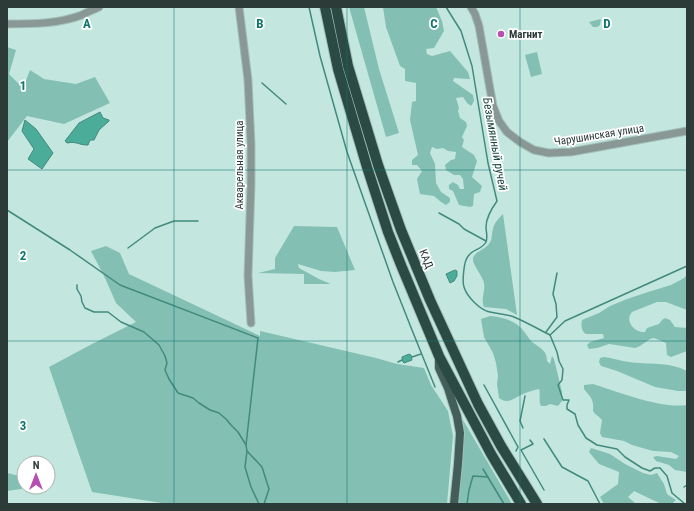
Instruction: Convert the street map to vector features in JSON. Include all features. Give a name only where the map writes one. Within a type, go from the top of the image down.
[{"type":"highway","points":[[325,7],[338,69],[366,167],[388,232],[439,356],[491,454],[521,504]]},
{"type":"highway","name":"КАД","points":[[336,7],[348,66],[378,165],[401,230],[430,300],[478,404],[501,446],[537,504]]},
{"type":"main road","points":[[439,356],[439,368],[448,388],[457,416],[460,433],[454,504]]},
{"type":"street","points":[[7,24],[46,23],[76,16],[99,7]]},
{"type":"street","name":"Акварельная улица","points":[[239,7],[247,74],[250,122],[251,179],[248,276],[251,323]]},
{"type":"street","name":"Чарушинская улица","points":[[471,7],[479,26],[493,106],[499,121],[507,132],[520,142],[534,150],[550,153],[571,152],[687,131]]},
{"type":"shaded area","points":[[349,7],[364,7],[379,69],[399,133],[386,137]]},
{"type":"shaded area","points":[[383,7],[436,7],[442,21],[444,31],[434,48],[426,49],[427,54],[432,56],[450,51],[468,72],[470,79],[454,78],[453,81],[473,95],[474,101],[471,106],[463,97],[456,98],[460,118],[466,122],[467,126],[462,137],[464,140],[462,147],[474,155],[477,161],[472,177],[482,186],[480,192],[474,194],[473,206],[470,207],[459,205],[453,191],[449,189],[449,185],[453,182],[458,185],[460,189],[464,189],[463,179],[460,175],[454,175],[446,170],[445,165],[451,160],[455,159],[456,152],[448,151],[443,148],[437,149],[432,147],[430,153],[435,164],[436,183],[441,192],[450,198],[450,202],[446,205],[434,196],[420,194],[417,179],[422,171],[417,165],[412,165],[412,160],[418,155],[410,120],[412,102],[416,101],[416,83],[405,81],[405,69],[400,66],[386,27]]},
{"type":"shaded area","points":[[601,19],[600,25],[597,27],[593,27],[589,22]]},
{"type":"shaded area","points":[[7,47],[16,50],[9,74],[23,88],[30,70],[44,79],[76,84],[95,77],[110,103],[64,124],[27,116],[7,142]]},
{"type":"shaded area","points":[[537,52],[542,74],[531,77],[525,55]]},
{"type":"shaded area","points":[[100,112],[103,118],[109,121],[99,130],[94,140],[90,140],[88,145],[73,142],[67,143],[65,141],[79,123]]},
{"type":"shaded area","points":[[25,120],[36,129],[53,153],[42,169],[28,159],[34,149],[22,131]]},
{"type":"shaded area","points":[[503,214],[517,315],[506,309],[484,307],[484,283],[473,260],[475,254],[489,244],[494,225]]},
{"type":"shaded area","points":[[294,226],[337,227],[355,270],[335,272],[321,271],[298,264],[299,268],[331,284],[304,284],[304,274],[258,273],[275,269],[275,258]]},
{"type":"shaded area","points":[[106,246],[120,253],[129,274],[260,336],[260,331],[397,364],[424,368],[431,385],[448,411],[453,436],[447,504],[168,504],[92,492],[49,367],[136,322],[116,303],[91,251]]},
{"type":"shaded area","points":[[455,270],[457,271],[457,276],[454,281],[450,283],[446,274]]},
{"type":"shaded area","points":[[687,275],[687,310],[666,302],[657,302],[632,312],[629,319],[632,326],[641,332],[645,332],[647,328],[659,324],[665,318],[670,320],[675,327],[687,328],[687,351],[671,357],[667,355],[666,343],[654,338],[635,348],[609,344],[589,349],[587,345],[590,342],[604,338],[603,334],[584,333],[582,328],[582,320],[627,299],[671,285]]},
{"type":"shaded area","points":[[490,316],[508,320],[519,326],[532,342],[546,354],[547,361],[550,364],[552,356],[562,392],[562,401],[558,406],[550,404],[541,406],[539,389],[533,390],[508,401],[499,398],[496,363],[493,353],[484,337],[481,319]]},
{"type":"shaded area","points":[[409,354],[411,355],[412,360],[404,363],[402,357]]},
{"type":"shaded area","points":[[604,357],[629,362],[665,365],[680,368],[687,371],[687,391],[655,387],[601,366],[599,362],[600,358]]},
{"type":"shaded area","points":[[593,384],[665,405],[687,405],[687,472],[675,470],[669,465],[656,461],[653,457],[657,456],[676,459],[679,456],[671,452],[653,451],[624,441],[602,437],[600,433],[602,420],[593,411],[592,401],[584,389],[584,385]]},
{"type":"shaded area","points":[[463,420],[512,504],[458,504],[464,440]]},
{"type":"shaded area","points":[[591,448],[610,454],[643,473],[651,475],[657,473],[664,484],[667,494],[676,500],[672,504],[663,504],[634,491],[628,497],[636,504],[604,504],[600,497],[618,484],[619,472],[599,464],[589,452]]},
{"type":"shaded area","points":[[7,473],[16,475],[16,490],[7,491]]},
{"type":"waterway","points":[[309,7],[320,56],[347,152],[393,282],[435,387]]},
{"type":"waterway","name":"Безымянный ручей","points":[[446,7],[461,31],[472,66],[488,163],[497,201],[487,220],[486,242],[484,245],[473,251],[466,260],[463,285],[468,295],[482,309],[493,313],[514,317],[550,335],[563,369],[562,380],[558,385],[563,400],[569,400],[567,409],[575,414],[578,425],[586,438],[597,445],[617,449],[625,457],[642,468],[650,471],[655,468],[660,468],[667,476],[672,493],[685,504]]},
{"type":"waterway","points":[[262,83],[286,104]]},
{"type":"waterway","points":[[7,210],[70,250],[120,285],[258,338],[246,445]]},
{"type":"waterway","points":[[439,213],[486,241]]},
{"type":"waterway","points":[[128,248],[155,228],[174,221],[198,221]]},
{"type":"waterway","points":[[550,335],[565,321],[687,266]]},
{"type":"waterway","points":[[546,332],[557,317],[556,304],[553,294],[557,273]]},
{"type":"waterway","points":[[77,285],[77,289],[85,308],[94,312],[108,312],[121,322],[144,332],[159,345],[167,363],[165,370],[178,393],[193,398],[210,410],[219,413],[238,432],[246,445],[247,451],[245,467],[251,487],[259,504]]},
{"type":"waterway","points":[[412,357],[421,354]]},
{"type":"waterway","points":[[398,362],[402,360]]},
{"type":"waterway","points":[[484,385],[518,447],[516,451]]},
{"type":"waterway","points":[[523,428],[520,421],[525,396]]},
{"type":"waterway","points":[[544,439],[562,467],[588,481],[600,504]]},
{"type":"waterway","points":[[530,440],[533,444],[521,450],[544,490]]},
{"type":"waterway","points":[[247,451],[262,467],[269,489],[264,504]]},
{"type":"waterway","points":[[483,469],[504,504]]},
{"type":"waterway","points":[[467,504],[473,476],[488,477]]},
{"type":"place","name":"Магнит","points":[[501,34]]}]
